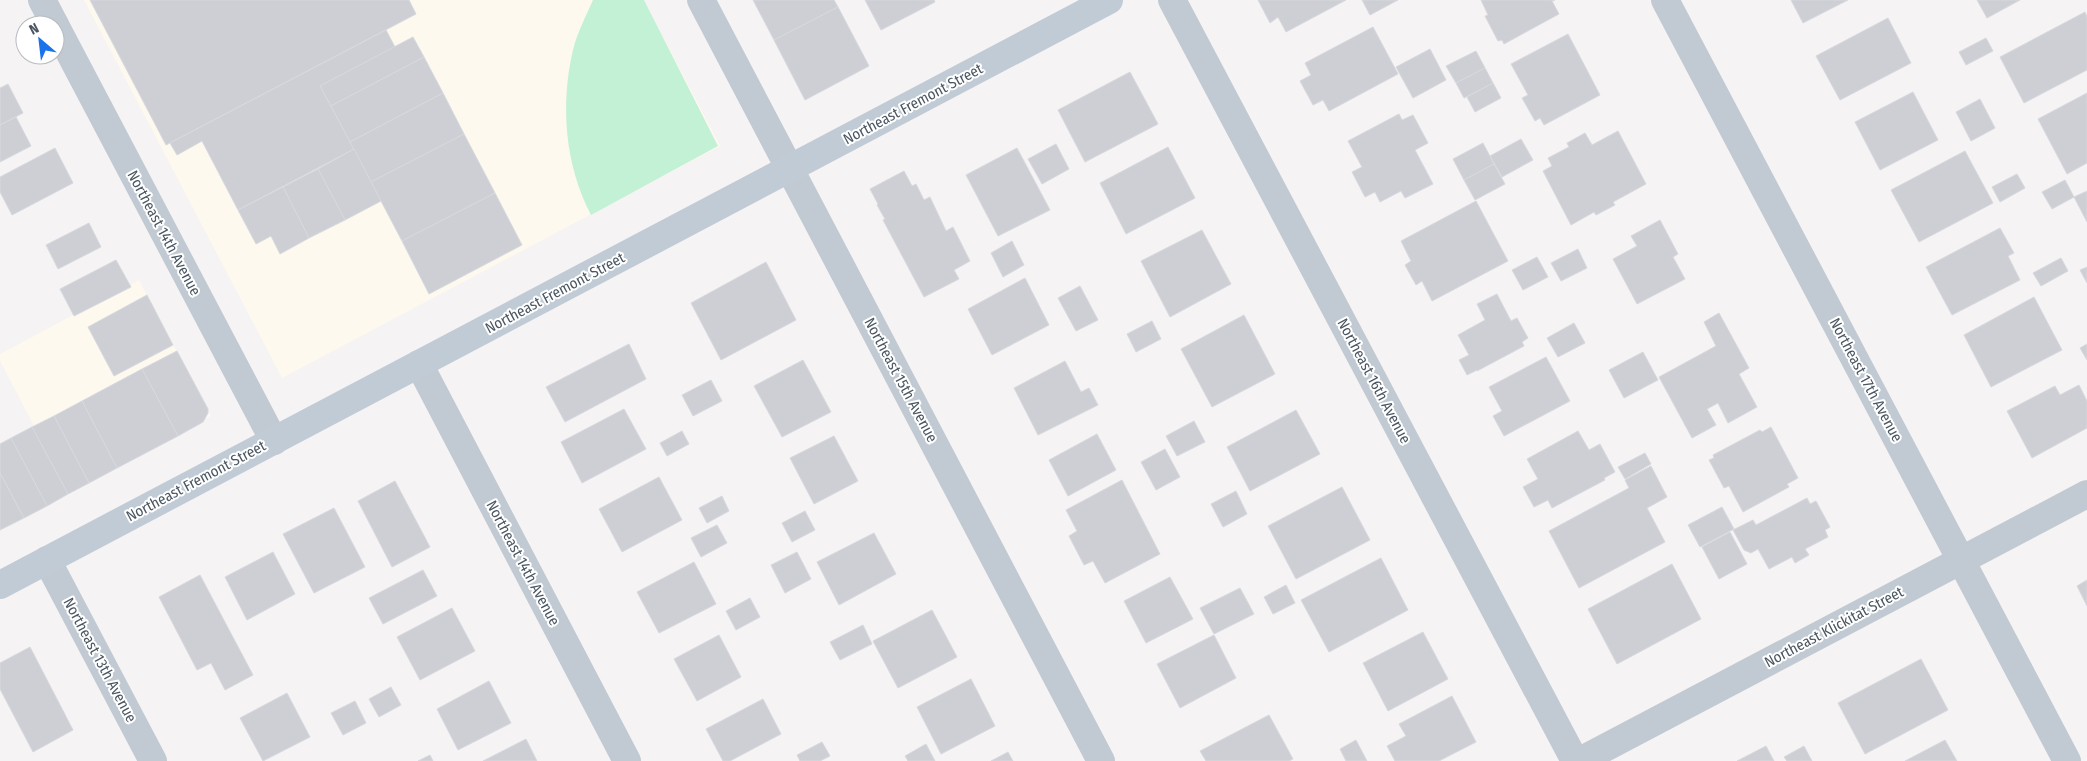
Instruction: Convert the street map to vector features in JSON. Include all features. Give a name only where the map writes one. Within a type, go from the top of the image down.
[{"type":"main road","name":"Northeast Fremont Street","points":[[0,585],[790,170],[1109,0]]},
{"type":"street","name":"Northeast 14th Avenue","points":[[42,0],[50,15]]},
{"type":"street","name":"Northeast 15th Avenue","points":[[701,0],[1101,761]]},
{"type":"street","name":"Northeast 16th Avenue","points":[[1172,0],[1575,761]]},
{"type":"street","name":"Northeast 17th Avenue","points":[[1665,0],[2067,761]]},
{"type":"street","name":"Northeast 14th Avenue","points":[[65,44],[274,441]]},
{"type":"street","name":"Northeast 14th Avenue","points":[[419,364],[627,761]]},
{"type":"street","name":"Northeast Klickitat Street","points":[[1580,761],[2087,494]]},
{"type":"street","name":"Northeast 13th Avenue","points":[[48,560],[153,761]]},
{"type":"shaded area","points":[[84,0],[644,0],[720,146],[282,378]]},
{"type":"shaded area","points":[[139,280],[211,416],[0,527],[34,426],[0,361],[0,354]]},
{"type":"green space","points":[[593,0],[644,0],[718,146],[591,215],[575,176],[567,134],[566,113],[569,71],[573,50]]},
{"type":"building","points":[[90,0],[409,0],[416,14],[166,145]]},
{"type":"building","points":[[753,0],[834,0],[838,7],[774,40]]},
{"type":"building","points":[[865,0],[934,0],[935,2],[881,30]]},
{"type":"building","points":[[1258,0],[1346,0],[1286,32],[1278,17],[1270,23]]},
{"type":"building","points":[[1362,0],[1398,0],[1370,15]]},
{"type":"building","points":[[1481,0],[1555,0],[1552,1],[1559,14],[1504,44],[1502,40],[1498,41],[1485,16],[1488,15]]},
{"type":"building","points":[[1791,0],[1848,0],[1803,23]]},
{"type":"building","points":[[1977,0],[2020,0],[1987,18]]},
{"type":"building","points":[[838,7],[869,66],[805,100],[774,40]]},
{"type":"building","points":[[2085,12],[2087,17],[2087,70],[2024,103],[2000,57]]},
{"type":"building","points":[[1888,18],[1911,63],[1840,100],[1816,56]]},
{"type":"building","points":[[1373,27],[1398,74],[1329,111],[1323,100],[1313,105],[1300,81],[1311,75],[1305,63]]},
{"type":"building","points":[[386,30],[395,47],[320,86],[354,149],[238,210],[202,141],[177,155],[170,143]]},
{"type":"building","points":[[1568,34],[1600,95],[1544,125],[1540,118],[1535,121],[1522,98],[1528,95],[1511,64]]},
{"type":"building","points":[[413,37],[424,57],[331,106],[320,86]]},
{"type":"building","points":[[1986,38],[1993,51],[1966,65],[1959,52]]},
{"type":"building","points":[[1430,49],[1446,80],[1413,98],[1396,67]]},
{"type":"building","points":[[1476,51],[1485,68],[1456,83],[1446,66]]},
{"type":"building","points":[[424,57],[443,93],[350,142],[331,106]]},
{"type":"building","points":[[1485,68],[1493,83],[1464,98],[1456,83]]},
{"type":"building","points":[[1130,72],[1158,124],[1085,162],[1058,110]]},
{"type":"building","points":[[1493,83],[1501,98],[1475,112],[1467,97]]},
{"type":"building","points":[[8,84],[23,113],[0,125],[0,88]]},
{"type":"building","points":[[1913,92],[1938,140],[1880,170],[1855,122]]},
{"type":"building","points":[[443,93],[464,134],[371,182],[350,142]]},
{"type":"building","points":[[2087,93],[2087,163],[2067,174],[2038,119]]},
{"type":"building","points":[[1980,99],[1995,128],[1971,141],[1956,112]]},
{"type":"building","points":[[1399,114],[1402,120],[1413,115],[1428,143],[1415,150],[1433,184],[1405,198],[1401,191],[1380,202],[1375,192],[1365,197],[1352,172],[1362,167],[1348,141]]},
{"type":"building","points":[[16,117],[31,146],[0,162],[0,125]]},
{"type":"building","points":[[1618,131],[1646,184],[1613,202],[1615,205],[1596,215],[1594,212],[1571,225],[1543,171],[1552,166],[1548,158],[1569,147],[1567,143],[1585,133],[1592,145]]},
{"type":"building","points":[[464,134],[495,193],[402,241],[371,182]]},
{"type":"building","points":[[1521,139],[1533,160],[1502,177],[1490,156]]},
{"type":"building","points":[[1483,143],[1494,164],[1464,180],[1453,159]]},
{"type":"building","points":[[1056,144],[1069,169],[1042,184],[1028,159]]},
{"type":"building","points":[[1168,147],[1195,198],[1126,234],[1100,183]]},
{"type":"building","points":[[55,148],[73,183],[12,215],[0,192],[0,177]]},
{"type":"building","points":[[1017,148],[1050,210],[998,236],[966,175]]},
{"type":"building","points":[[354,149],[381,201],[345,220],[318,169]]},
{"type":"building","points":[[1965,151],[1993,203],[1919,242],[1891,190]]},
{"type":"building","points":[[1494,164],[1505,184],[1475,200],[1464,180]]},
{"type":"building","points":[[318,169],[345,220],[309,238],[283,187]]},
{"type":"building","points":[[904,171],[912,186],[916,184],[924,200],[930,197],[946,231],[953,227],[970,261],[954,270],[959,279],[924,297],[883,220],[885,219],[870,189]]},
{"type":"building","points":[[2017,174],[2025,188],[2000,202],[1992,187]]},
{"type":"building","points":[[2065,180],[2074,197],[2052,209],[2042,192]]},
{"type":"building","points":[[283,187],[309,238],[280,254],[271,236],[256,244],[238,210]]},
{"type":"building","points":[[2087,191],[2087,222],[2074,197]]},
{"type":"building","points":[[495,193],[522,245],[429,294],[402,241]]},
{"type":"building","points":[[1476,201],[1508,261],[1432,301],[1422,281],[1416,285],[1405,265],[1411,261],[1401,241]]},
{"type":"building","points":[[1660,220],[1678,254],[1673,257],[1685,279],[1637,304],[1613,259],[1637,246],[1631,236]]},
{"type":"building","points":[[89,223],[101,247],[58,269],[46,245]]},
{"type":"building","points":[[2000,228],[2014,253],[2008,256],[2020,280],[1952,315],[1926,267]]},
{"type":"building","points":[[1202,230],[1231,284],[1170,317],[1141,261]]},
{"type":"building","points":[[1012,241],[1024,265],[1003,277],[991,253]]},
{"type":"building","points":[[1578,249],[1587,268],[1561,281],[1551,263]]},
{"type":"building","points":[[1537,257],[1548,277],[1523,290],[1512,270]]},
{"type":"building","points":[[2061,258],[2068,271],[2041,286],[2033,273]]},
{"type":"building","points":[[116,260],[131,287],[74,316],[60,289]]},
{"type":"building","points":[[766,262],[796,320],[721,360],[691,303]]},
{"type":"building","points":[[2087,267],[2087,283],[2080,270]]},
{"type":"building","points":[[1025,278],[1049,325],[992,355],[968,309]]},
{"type":"building","points":[[1080,286],[1098,320],[1076,331],[1058,298]]},
{"type":"building","points":[[1497,294],[1511,321],[1517,318],[1528,338],[1522,342],[1524,346],[1467,375],[1459,360],[1469,355],[1458,335],[1485,320],[1477,304]]},
{"type":"building","points":[[147,295],[173,345],[114,376],[88,327]]},
{"type":"building","points":[[2034,297],[2062,350],[1991,387],[1964,335]]},
{"type":"building","points":[[1719,313],[1749,368],[1739,374],[1757,407],[1728,423],[1718,403],[1707,409],[1716,425],[1692,438],[1659,377],[1716,346],[1704,322]]},
{"type":"building","points":[[1244,315],[1275,374],[1212,407],[1181,349]]},
{"type":"building","points":[[1152,321],[1161,339],[1136,352],[1127,334]]},
{"type":"building","points":[[1574,323],[1585,343],[1558,357],[1547,338]]},
{"type":"building","points":[[629,344],[646,379],[565,422],[546,387]]},
{"type":"building","points":[[2087,344],[2087,360],[2080,348]]},
{"type":"building","points":[[177,351],[208,409],[203,422],[178,436],[142,369]]},
{"type":"building","points":[[1643,352],[1658,380],[1624,398],[1609,370]]},
{"type":"building","points":[[1546,357],[1570,401],[1504,436],[1493,416],[1502,411],[1489,387]]},
{"type":"building","points":[[803,360],[831,412],[782,437],[754,386]]},
{"type":"building","points":[[1065,361],[1081,392],[1089,388],[1098,405],[1038,435],[1014,388]]},
{"type":"building","points":[[142,369],[178,436],[117,468],[82,401]]},
{"type":"building","points":[[711,380],[722,401],[693,416],[682,395]]},
{"type":"building","points":[[2079,385],[2087,401],[2087,428],[2032,458],[2007,411],[2055,386],[2060,395]]},
{"type":"building","points":[[82,401],[117,468],[89,483],[54,416]]},
{"type":"building","points":[[624,409],[646,449],[582,483],[561,442]]},
{"type":"building","points":[[1296,410],[1320,454],[1250,491],[1227,447]]},
{"type":"building","points":[[54,416],[89,483],[68,494],[32,427]]},
{"type":"building","points":[[1194,421],[1205,442],[1177,456],[1166,436]]},
{"type":"building","points":[[32,427],[68,494],[47,506],[11,438]]},
{"type":"building","points":[[1771,427],[1798,478],[1787,484],[1789,487],[1743,512],[1729,486],[1724,488],[1709,460],[1714,458],[1713,455],[1760,430],[1762,432]]},
{"type":"building","points":[[682,431],[689,444],[667,456],[660,443]]},
{"type":"building","points":[[1578,431],[1589,450],[1600,444],[1615,472],[1604,478],[1605,480],[1552,508],[1548,500],[1534,507],[1523,487],[1538,479],[1527,459]]},
{"type":"building","points":[[1097,434],[1116,470],[1068,496],[1049,460]]},
{"type":"building","points":[[834,436],[858,481],[814,504],[790,458]]},
{"type":"building","points":[[11,438],[47,506],[24,518],[0,473],[0,444]]},
{"type":"building","points":[[1165,449],[1180,477],[1156,490],[1141,462]]},
{"type":"building","points":[[1645,453],[1651,464],[1625,479],[1618,467]]},
{"type":"building","points":[[1651,466],[1667,497],[1647,508],[1665,542],[1579,588],[1549,531],[1629,488],[1625,480]]},
{"type":"building","points":[[0,473],[24,518],[0,530]]},
{"type":"building","points":[[659,477],[682,520],[622,552],[599,509]]},
{"type":"building","points":[[1122,480],[1160,554],[1105,583],[1093,561],[1084,565],[1069,536],[1077,531],[1066,510]]},
{"type":"building","points":[[395,481],[430,547],[392,567],[358,501]]},
{"type":"building","points":[[1342,487],[1370,540],[1296,579],[1268,526]]},
{"type":"building","points":[[1236,491],[1247,514],[1223,527],[1211,504]]},
{"type":"building","points":[[722,496],[729,511],[707,523],[699,508]]},
{"type":"building","points":[[1807,498],[1810,504],[1816,501],[1830,527],[1825,530],[1828,537],[1805,549],[1809,555],[1795,563],[1792,557],[1769,569],[1758,549],[1751,553],[1744,550],[1733,530],[1753,520],[1756,525]]},
{"type":"building","points":[[1722,507],[1734,529],[1700,547],[1688,525]]},
{"type":"building","points":[[334,508],[365,567],[314,593],[283,534]]},
{"type":"building","points":[[805,511],[815,530],[792,542],[782,523]]},
{"type":"building","points":[[717,525],[727,543],[701,557],[691,538]]},
{"type":"building","points":[[1730,532],[1747,564],[1719,579],[1702,547]]},
{"type":"building","points":[[874,533],[896,574],[839,605],[817,562]]},
{"type":"building","points":[[273,552],[295,594],[247,620],[225,577]]},
{"type":"building","points":[[797,552],[811,579],[785,593],[771,565]]},
{"type":"building","points":[[1381,558],[1408,610],[1329,652],[1301,600]]},
{"type":"building","points":[[694,562],[716,604],[659,633],[637,592]]},
{"type":"building","points":[[1672,564],[1701,619],[1617,664],[1588,609]]},
{"type":"building","points":[[423,570],[437,596],[383,624],[369,598]]},
{"type":"building","points":[[200,575],[253,675],[225,690],[211,663],[197,670],[159,597]]},
{"type":"building","points":[[1170,577],[1193,619],[1146,643],[1124,601]]},
{"type":"building","points":[[2087,580],[2087,606],[2077,586]]},
{"type":"building","points":[[1286,585],[1295,603],[1273,614],[1264,597]]},
{"type":"building","points":[[1240,588],[1254,614],[1214,634],[1200,608]]},
{"type":"building","points":[[750,598],[760,617],[736,630],[726,611]]},
{"type":"building","points":[[452,608],[475,651],[420,680],[397,637]]},
{"type":"building","points":[[932,610],[957,657],[898,688],[873,641]]},
{"type":"building","points":[[863,625],[872,644],[840,660],[830,642]]},
{"type":"building","points":[[1423,632],[1448,679],[1388,711],[1363,663]]},
{"type":"building","points":[[719,635],[741,677],[697,701],[674,659]]},
{"type":"building","points":[[1214,635],[1236,678],[1180,708],[1157,664]]},
{"type":"building","points":[[30,647],[73,730],[33,752],[0,689],[0,663]]},
{"type":"building","points":[[1921,659],[1948,710],[1865,754],[1838,703]]},
{"type":"building","points":[[971,679],[995,726],[941,754],[917,707]]},
{"type":"building","points":[[489,681],[511,723],[458,750],[437,709]]},
{"type":"building","points":[[391,687],[401,705],[379,717],[369,699]]},
{"type":"building","points":[[287,693],[310,737],[263,761],[240,718]]},
{"type":"building","points":[[1452,696],[1476,742],[1439,761],[1395,761],[1387,746],[1406,736],[1399,724]]},
{"type":"building","points":[[763,699],[781,734],[730,761],[723,761],[706,729]]},
{"type":"building","points":[[355,701],[366,723],[343,735],[331,713]]},
{"type":"building","points":[[1269,715],[1293,759],[1289,761],[1206,761],[1200,751]]},
{"type":"building","points":[[526,739],[537,761],[483,761]]},
{"type":"building","points":[[1356,740],[1367,761],[1346,761],[1340,749]]},
{"type":"building","points":[[1945,740],[1957,761],[1905,761]]},
{"type":"building","points":[[822,742],[830,756],[820,761],[800,761],[797,755]]},
{"type":"building","points":[[926,744],[935,761],[908,761],[905,756]]},
{"type":"building","points":[[1766,746],[1774,761],[1737,761]]},
{"type":"building","points":[[1804,746],[1812,761],[1787,761],[1784,757]]},
{"type":"building","points":[[1008,752],[1013,761],[991,761]]},
{"type":"building","points":[[430,755],[433,761],[418,761]]}]
